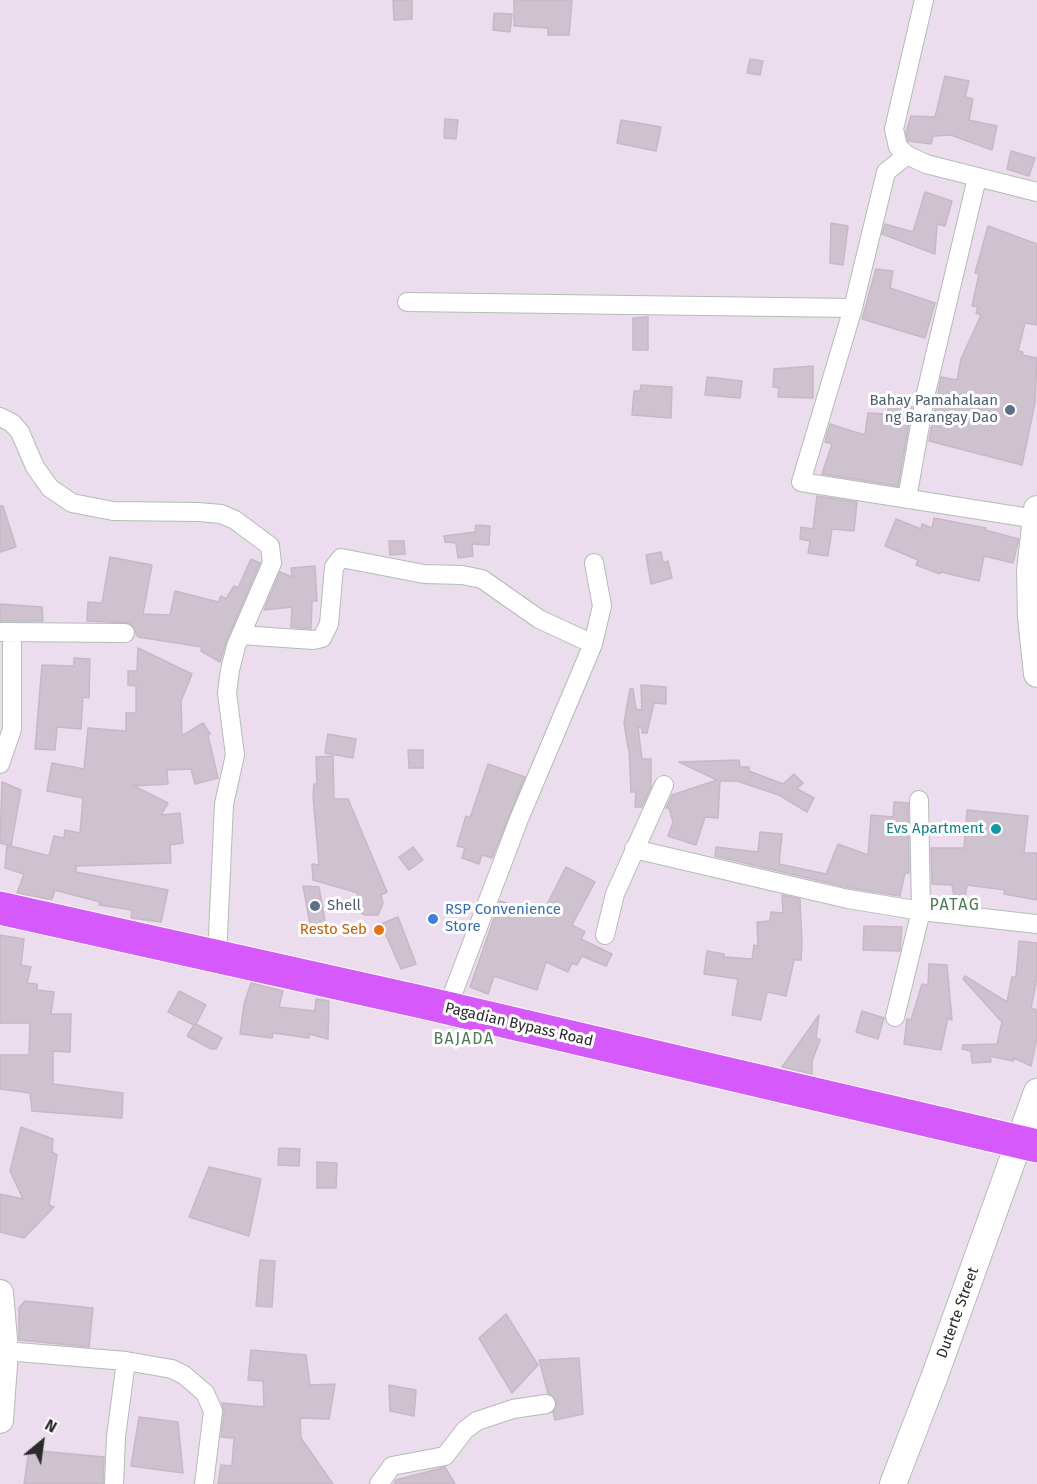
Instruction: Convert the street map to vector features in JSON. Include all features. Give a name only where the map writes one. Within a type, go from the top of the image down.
[{"type":"highway","name":"Pagadian Bypass Road","points":[[0,908],[1028,1144]]},
{"type":"main road","points":[[1036,515],[1030,582],[1037,674]]},
{"type":"main road","name":"Duterte Street","points":[[893,1484],[1028,1144],[1037,1092]]},
{"type":"main road","points":[[0,1293],[5,1350],[0,1420]]},
{"type":"street","points":[[924,0],[894,129],[898,147],[907,155],[926,164],[1037,192]]},
{"type":"street","points":[[907,155],[886,172],[853,309],[801,482],[907,499],[1036,515]]},
{"type":"street","points":[[907,499],[925,397],[977,178]]},
{"type":"street","points":[[406,302],[853,309]]},
{"type":"street","points":[[0,417],[12,423],[20,432],[35,467],[50,488],[72,503],[113,512],[221,514],[263,538],[273,554],[272,563],[241,634],[230,670],[227,693],[235,755],[224,804],[216,958]]},
{"type":"street","points":[[241,634],[313,640],[322,638],[329,624],[334,567],[340,558],[388,568],[482,579],[539,619],[593,644]]},
{"type":"street","points":[[447,1009],[519,819],[593,644],[603,606],[594,563]]},
{"type":"street","points":[[0,764],[12,729],[6,633],[125,633]]},
{"type":"street","points":[[605,935],[615,894],[664,785]]},
{"type":"street","points":[[895,1017],[921,911],[919,800]]},
{"type":"street","points":[[634,849],[775,883],[921,911],[1037,924]]},
{"type":"street","points":[[5,1350],[126,1360],[172,1369],[190,1379],[205,1392],[213,1411],[204,1484]]},
{"type":"street","points":[[114,1484],[116,1437],[126,1360]]},
{"type":"street","points":[[379,1484],[392,1466],[445,1456],[465,1430],[477,1421],[513,1409],[546,1404]]},
{"type":"building","points":[[393,0],[412,0],[412,19],[394,20]]},
{"type":"building","points":[[514,0],[572,0],[569,35],[548,35],[548,28],[514,26]]},
{"type":"building","points":[[494,13],[512,14],[510,32],[493,30]]},
{"type":"building","points":[[750,59],[763,61],[760,75],[747,73]]},
{"type":"building","points":[[945,76],[969,81],[965,97],[973,99],[969,120],[997,126],[992,150],[951,135],[933,136],[931,144],[908,141],[906,132],[911,116],[935,117]]},
{"type":"building","points":[[445,119],[458,120],[456,139],[444,138]]},
{"type":"building","points":[[621,120],[661,127],[656,151],[617,143]]},
{"type":"building","points":[[1011,151],[1035,158],[1029,176],[1007,169]]},
{"type":"building","points":[[925,192],[952,201],[945,226],[937,224],[935,254],[882,234],[885,224],[913,232]]},
{"type":"building","points":[[831,223],[848,226],[843,265],[830,263]]},
{"type":"building","points":[[988,226],[1037,244],[1037,325],[1025,323],[1018,351],[1023,352],[1022,355],[1037,358],[1035,403],[1022,465],[929,441],[941,377],[957,380],[961,359],[981,315],[976,313],[978,307],[972,306],[979,274],[975,273]]},
{"type":"building","points":[[876,269],[893,271],[890,288],[935,303],[925,338],[862,319]]},
{"type":"building","points":[[648,317],[648,350],[633,350],[633,318]]},
{"type":"building","points":[[813,366],[813,398],[778,397],[779,388],[773,387],[774,369]]},
{"type":"building","points":[[707,377],[742,381],[740,398],[705,395]]},
{"type":"building","points":[[641,385],[672,387],[671,418],[632,415],[634,391],[640,391]]},
{"type":"building","points":[[889,406],[912,407],[898,486],[822,474],[832,444],[825,442],[830,424],[865,435],[868,413],[887,414]]},
{"type":"building","points":[[817,496],[857,502],[854,531],[832,529],[828,556],[808,553],[810,541],[800,539],[801,527],[813,529]]},
{"type":"building","points":[[0,506],[3,506],[16,547],[0,552]]},
{"type":"building","points":[[934,518],[986,528],[985,530],[1019,539],[1013,563],[984,556],[979,581],[941,572],[940,574],[916,565],[918,560],[885,546],[896,519],[921,529],[922,524],[932,528]]},
{"type":"building","points":[[476,525],[490,526],[489,545],[472,544],[473,556],[458,558],[456,543],[445,542],[444,536],[475,532]]},
{"type":"building","points":[[389,541],[404,541],[405,554],[390,555]]},
{"type":"building","points":[[661,552],[663,563],[668,561],[672,578],[651,584],[646,555]]},
{"type":"building","points":[[110,557],[152,565],[143,614],[170,615],[175,591],[218,602],[221,596],[226,599],[234,586],[238,588],[251,559],[260,563],[226,642],[220,662],[201,651],[202,647],[138,637],[130,623],[87,621],[88,602],[102,603]]},
{"type":"building","points":[[315,566],[317,601],[312,601],[311,629],[291,627],[292,607],[264,610],[280,572],[292,577],[291,568]]},
{"type":"building","points":[[0,604],[42,607],[43,621],[0,621]]},
{"type":"building","points":[[138,648],[192,674],[181,701],[182,736],[203,723],[210,734],[208,735],[218,778],[195,784],[191,769],[167,770],[168,784],[134,786],[168,803],[161,815],[180,813],[183,843],[170,845],[171,863],[76,866],[76,872],[168,890],[161,922],[131,918],[132,910],[99,905],[100,902],[55,890],[52,899],[17,893],[24,874],[5,868],[7,845],[49,856],[54,836],[64,838],[65,830],[80,833],[83,798],[47,791],[52,763],[84,769],[88,728],[126,731],[126,713],[136,713],[136,686],[128,685],[128,671],[137,671]]},
{"type":"building","points":[[74,658],[90,659],[89,698],[83,697],[81,729],[57,727],[55,750],[35,749],[42,665],[74,666]]},
{"type":"building","points":[[641,685],[666,687],[666,704],[654,703],[647,733],[642,733],[642,728],[638,727],[642,759],[651,759],[651,787],[642,807],[635,807],[636,792],[631,792],[629,746],[628,748],[624,723],[630,689],[633,689],[636,709],[642,710]]},
{"type":"building","points":[[328,734],[356,739],[353,758],[325,753]]},
{"type":"building","points":[[408,750],[423,750],[423,768],[409,768]]},
{"type":"building","points":[[333,756],[334,799],[348,799],[387,892],[381,895],[383,903],[378,915],[365,915],[358,911],[355,903],[358,893],[313,880],[312,864],[319,865],[313,796],[314,784],[317,784],[316,757]]},
{"type":"building","points":[[739,760],[740,767],[749,767],[749,771],[783,784],[794,774],[803,783],[797,789],[814,798],[807,812],[779,795],[737,781],[720,781],[718,818],[705,817],[696,845],[668,836],[673,822],[669,808],[666,808],[672,795],[717,780],[679,762]]},
{"type":"building","points":[[488,764],[525,777],[492,858],[482,855],[479,864],[462,858],[465,848],[457,846],[466,816],[470,818]]},
{"type":"building","points":[[2,782],[21,790],[11,846],[0,843]]},
{"type":"building","points":[[894,802],[908,803],[909,873],[905,873],[900,896],[850,888],[715,856],[716,847],[758,852],[760,832],[782,834],[779,864],[826,874],[838,844],[868,855],[871,815],[893,817]]},
{"type":"building","points":[[967,810],[1028,816],[1024,853],[1037,853],[1037,900],[1004,894],[1005,890],[967,885],[965,898],[954,896],[952,885],[932,884],[931,848],[964,848]]},
{"type":"building","points":[[413,847],[423,860],[409,870],[399,857]]},
{"type":"building","points":[[566,867],[595,882],[572,925],[585,932],[581,939],[612,954],[606,966],[582,956],[577,965],[572,963],[568,972],[546,962],[537,990],[494,976],[488,994],[470,987],[500,901],[542,914]]},
{"type":"building","name":"Shell","points":[[303,886],[319,887],[326,926],[310,924]]},
{"type":"building","points":[[782,895],[800,899],[802,943],[801,960],[794,960],[786,996],[767,992],[761,1020],[732,1015],[738,979],[704,974],[707,951],[724,954],[724,957],[752,959],[754,945],[758,946],[757,922],[770,921],[771,912],[783,913]]},
{"type":"building","points":[[398,917],[416,964],[401,969],[381,924]]},
{"type":"building","points":[[864,926],[902,927],[900,951],[863,950]]},
{"type":"building","points":[[0,935],[24,939],[21,965],[31,967],[27,983],[37,984],[37,990],[54,992],[51,1014],[71,1014],[70,1052],[53,1051],[53,1084],[123,1093],[122,1118],[32,1111],[30,1093],[0,1089],[0,1055],[29,1055],[30,1023],[0,1023]]},
{"type":"building","points":[[1019,941],[1037,943],[1037,978],[1031,1008],[1037,1010],[1037,1038],[1031,1066],[1014,1058],[1013,1061],[990,1056],[991,1062],[972,1063],[971,1051],[962,1049],[963,1045],[997,1044],[1002,1022],[963,979],[965,976],[1007,1002],[1012,977],[1016,977]]},
{"type":"building","points":[[929,964],[947,965],[952,1020],[948,1018],[941,1050],[904,1044],[907,1019],[911,1020],[922,984],[928,985]]},
{"type":"building","points":[[251,983],[283,991],[279,1007],[315,1011],[316,999],[329,1001],[328,1039],[309,1034],[309,1038],[273,1033],[272,1038],[240,1034],[244,1004]]},
{"type":"building","points":[[179,991],[206,1005],[196,1024],[222,1038],[216,1049],[211,1049],[187,1036],[194,1025],[168,1012]]},
{"type":"building","points":[[862,1011],[884,1018],[878,1039],[856,1032]]},
{"type":"building","points":[[819,1015],[816,1038],[820,1040],[812,1061],[812,1074],[782,1067]]},
{"type":"building","points":[[21,1127],[53,1139],[52,1152],[57,1155],[49,1205],[54,1207],[24,1238],[0,1232],[0,1194],[23,1199],[10,1171]]},
{"type":"building","points":[[279,1148],[300,1149],[299,1166],[278,1165]]},
{"type":"building","points":[[317,1162],[337,1163],[336,1188],[317,1188]]},
{"type":"building","points":[[209,1167],[261,1179],[249,1236],[189,1217]]},
{"type":"building","points":[[260,1260],[275,1261],[272,1307],[256,1306]]},
{"type":"building","points":[[25,1301],[93,1308],[89,1347],[19,1340],[19,1308]]},
{"type":"building","points":[[506,1314],[538,1365],[512,1393],[479,1338]]},
{"type":"building","points":[[251,1350],[306,1355],[310,1385],[335,1384],[329,1419],[300,1418],[301,1438],[333,1484],[218,1484],[221,1465],[232,1466],[234,1438],[221,1437],[224,1412],[222,1403],[264,1407],[263,1381],[248,1380]]},
{"type":"building","points":[[579,1358],[583,1414],[555,1420],[553,1412],[557,1402],[548,1393],[539,1360]]},
{"type":"building","points":[[389,1385],[416,1390],[414,1416],[390,1411]]},
{"type":"building","points":[[139,1417],[178,1422],[183,1473],[131,1466]]},
{"type":"building","points":[[29,1450],[104,1457],[103,1484],[24,1484]]},
{"type":"building","points":[[445,1467],[455,1484],[394,1484],[396,1480]]},
{"type":"place","name":"Bahay Pamahalaan ng Barangay Dao","points":[[1010,410]]},
{"type":"place","name":"Evs Apartment","points":[[996,829]]},
{"type":"place","name":"Shell","points":[[315,906]]},
{"type":"place","name":"RSP Convenience Store","points":[[433,919]]},
{"type":"place","name":"Resto Seb","points":[[379,930]]},
{"type":"district","name":"PATAG","points":[[955,906]]},
{"type":"district","name":"BAJADA","points":[[464,1040]]}]
